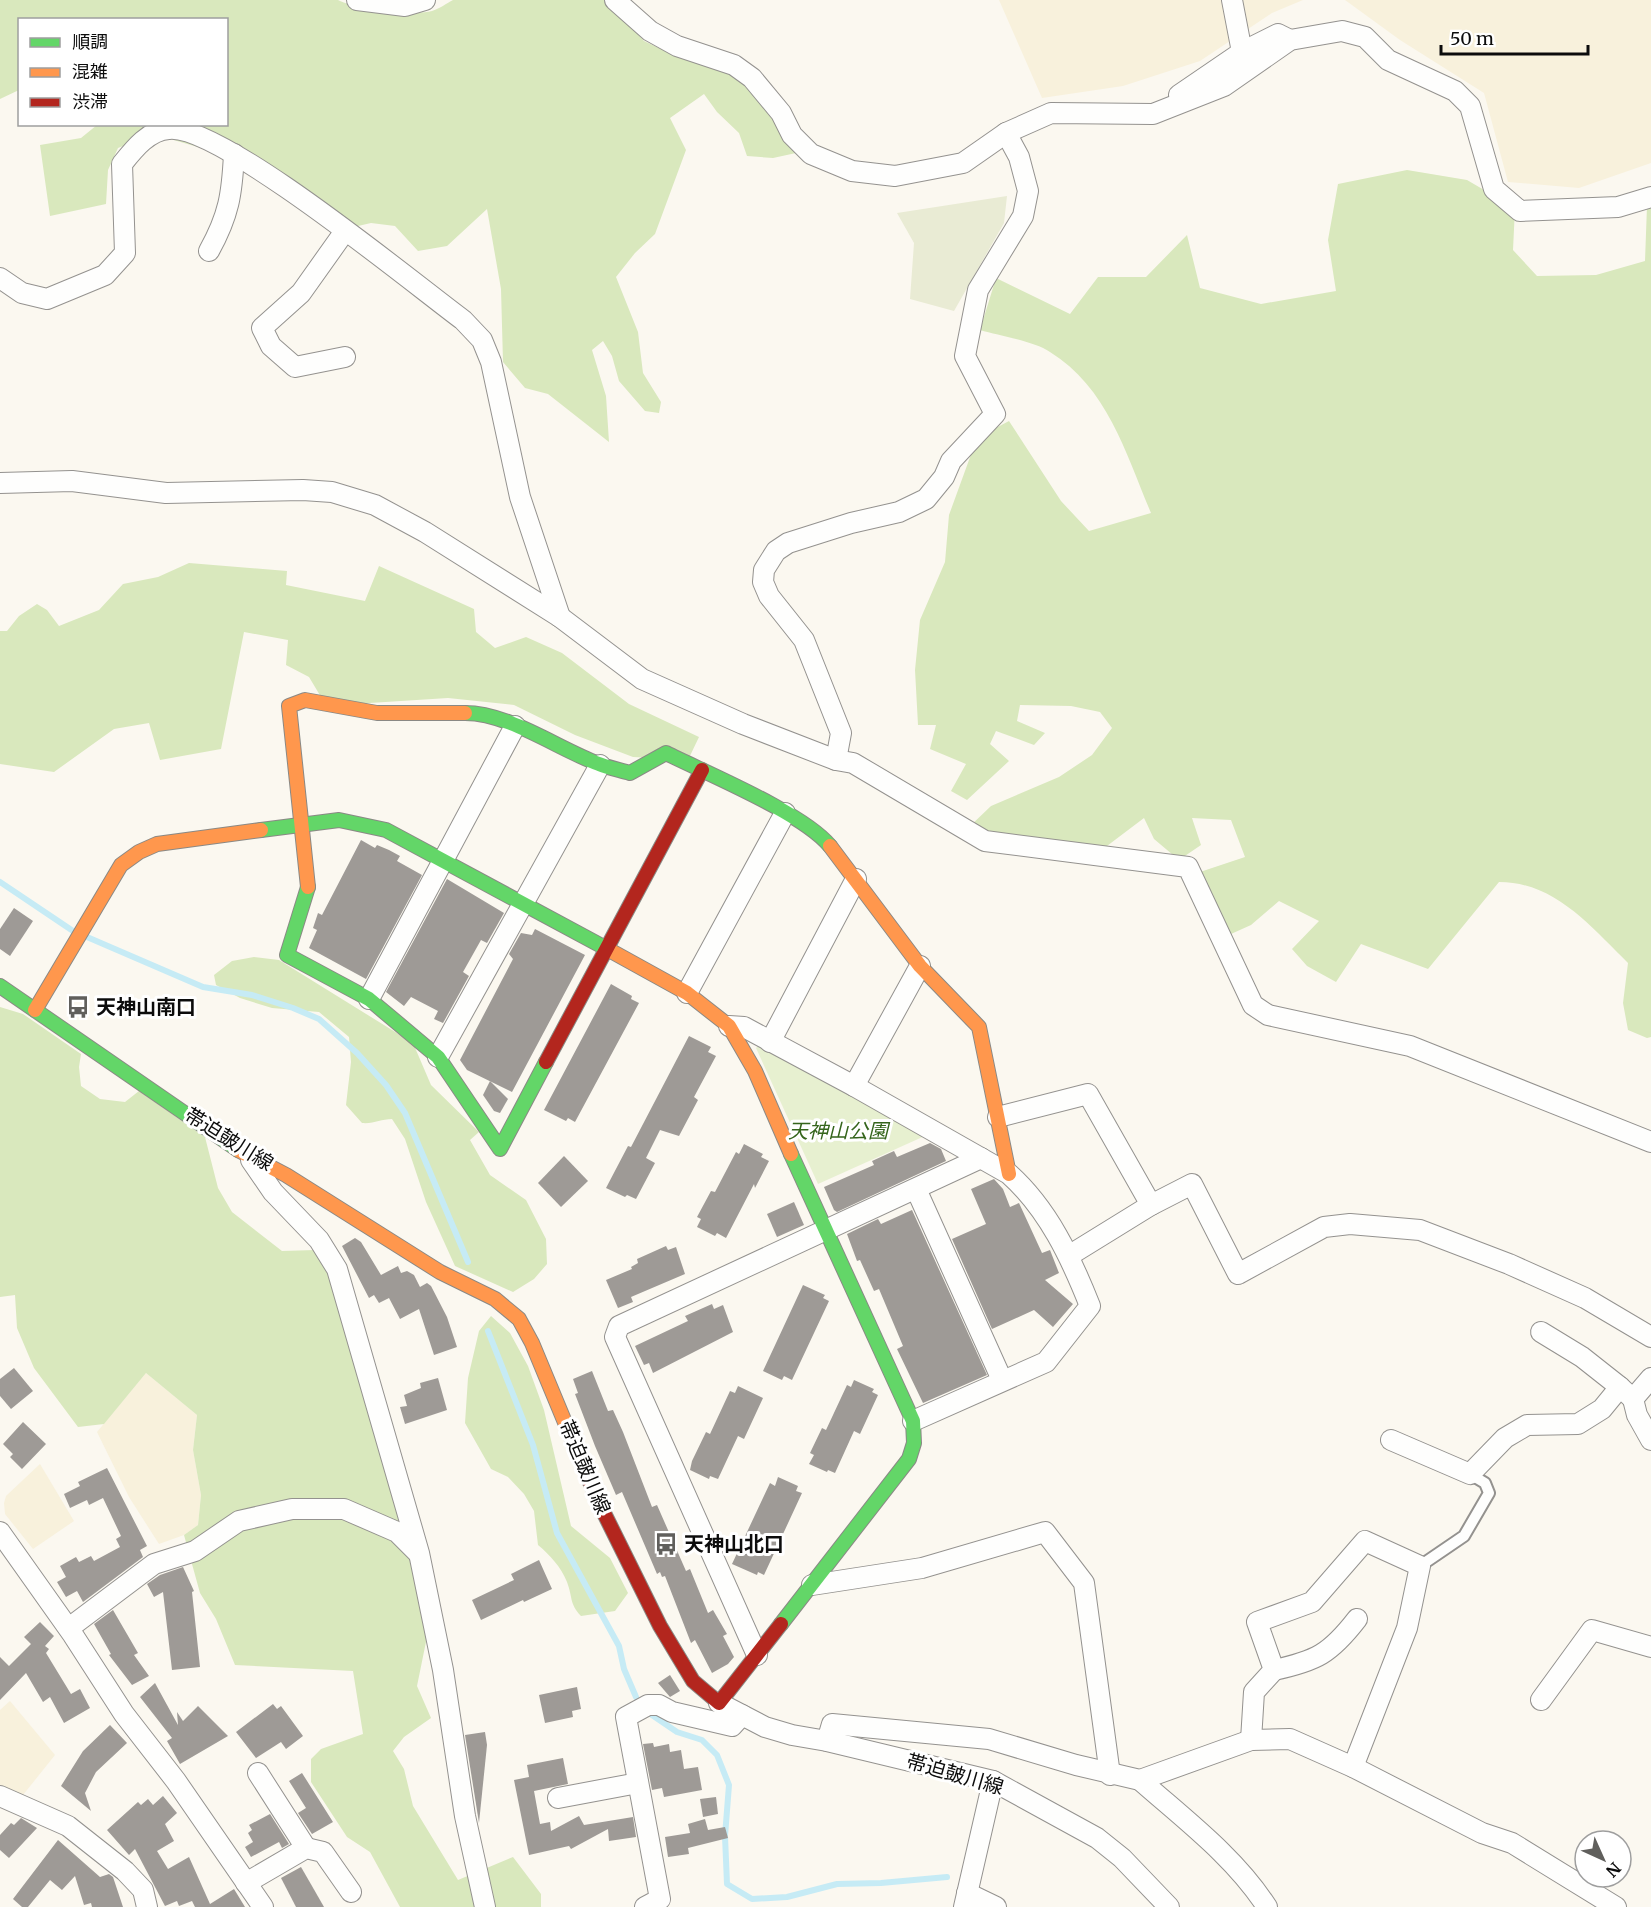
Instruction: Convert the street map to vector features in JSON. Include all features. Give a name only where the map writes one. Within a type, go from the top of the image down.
[{"type":"street","points":[[357,0],[405,6],[425,0]]},
{"type":"street","points":[[615,0],[650,31],[677,46],[734,65],[752,78],[781,113],[800,144],[811,154],[830,164],[852,171],[895,176],[963,163],[1006,133],[1051,113],[1153,114],[1224,86],[1290,40],[1342,31],[1365,38],[1388,60],[1455,91],[1470,106],[1494,189],[1520,211],[1618,207],[1651,197]]},
{"type":"street","points":[[1232,0],[1242,51]]},
{"type":"street","points":[[1153,114],[1242,51],[1278,34],[1290,40]]},
{"type":"street","points":[[0,278],[22,292],[47,299],[105,275],[125,253],[122,164],[135,148],[155,133],[169,129],[187,131],[254,164],[463,320],[482,340],[497,381],[520,497],[560,617]]},
{"type":"street","points":[[836,760],[841,734],[804,640],[769,596],[763,582],[764,570],[776,551],[788,543],[851,523],[899,512],[926,499],[944,477],[951,461],[994,414],[964,356],[978,290],[1023,216],[1025,208],[1028,191],[1019,157],[1006,133]]},
{"type":"street","points":[[209,251],[220,232],[231,199],[234,154]]},
{"type":"street","points":[[345,231],[301,293],[262,328],[272,346],[295,367],[345,357]]},
{"type":"street","points":[[0,483],[72,481],[166,494],[332,492],[375,505],[425,532],[560,617],[642,679],[742,724],[836,760],[853,763],[985,841],[1188,867],[1253,1005],[1268,1015],[1410,1046],[1651,1142]]},
{"type":"street","points":[[702,770],[500,1149],[438,1057],[369,999],[287,955],[308,890],[289,706],[305,700],[377,713],[478,713],[515,726],[600,765],[630,773],[666,753],[702,770],[785,813],[820,834],[920,966],[979,1027],[1009,1174]]},
{"type":"street","points":[[369,999],[515,726]]},
{"type":"street","points":[[438,1057],[600,765]]},
{"type":"street","points":[[687,993],[785,813]]},
{"type":"street","points":[[35,1010],[121,865],[139,852],[157,844],[339,820],[363,823],[386,830],[444,860],[687,993],[729,1026],[755,1071],[825,1232],[913,1421],[914,1443],[909,1459],[718,1703]]},
{"type":"street","points":[[770,1042],[856,879]]},
{"type":"street","points":[[854,1086],[920,966]]},
{"type":"street","name":"帯迫皷川線","points":[[0,986],[250,1158],[286,1175],[440,1272],[495,1299],[519,1319],[532,1343],[599,1503],[660,1626],[693,1681],[718,1703],[783,1732],[993,1781],[1097,1838],[1122,1858],[1169,1907]]},
{"type":"street","points":[[729,1026],[744,1027],[1009,1174],[1021,1185],[1070,1255],[1090,1306],[1046,1362],[913,1421]]},
{"type":"street","points":[[998,1117],[1088,1094],[1150,1205]]},
{"type":"street","points":[[250,1158],[273,1192],[319,1240],[337,1269],[419,1553],[443,1670],[465,1816],[486,1907]]},
{"type":"street","points":[[757,1655],[615,1337],[619,1326],[981,1158]]},
{"type":"street","points":[[1070,1255],[1150,1205],[1192,1184],[1238,1274],[1324,1227],[1350,1224],[1420,1230],[1509,1264],[1585,1298],[1651,1337]]},
{"type":"street","points":[[916,1190],[1002,1380]]},
{"type":"street","points":[[1541,1332],[1582,1357],[1626,1393],[1651,1440]]},
{"type":"street","points":[[1391,1440],[1470,1474],[1505,1438],[1527,1425],[1578,1424],[1651,1378]]},
{"type":"street","points":[[69,1628],[154,1564],[195,1551],[239,1521],[292,1509],[344,1509],[397,1532],[419,1553]]},
{"type":"street","points":[[0,1532],[69,1628],[124,1714],[176,1781],[263,1907]]},
{"type":"street","points":[[812,1585],[922,1568],[1045,1532],[1084,1583],[1110,1774]]},
{"type":"street","points":[[1274,1670],[1257,1622],[1312,1602],[1365,1541],[1420,1566],[1407,1628],[1353,1767]]},
{"type":"street","points":[[1251,1740],[1254,1692],[1274,1670],[1310,1662],[1344,1635],[1357,1619]]},
{"type":"street","points":[[1541,1700],[1592,1630],[1651,1647]]},
{"type":"street","points":[[645,1907],[660,1899],[626,1717],[648,1705],[659,1705],[672,1712],[732,1726],[742,1715]]},
{"type":"street","points":[[826,1741],[832,1724],[989,1739],[1110,1774],[1140,1780],[1204,1836],[1256,1889],[1267,1907]]},
{"type":"street","points":[[1140,1780],[1251,1740],[1290,1739],[1353,1767],[1482,1833],[1512,1843],[1616,1907]]},
{"type":"street","points":[[258,1773],[306,1848],[322,1852],[351,1892]]},
{"type":"street","points":[[993,1781],[965,1900],[996,1907]]},
{"type":"street","points":[[558,1798],[638,1783]]},
{"type":"street","points":[[0,1796],[68,1826],[125,1871],[143,1890],[147,1907]]},
{"type":"street","points":[[246,1883],[306,1848]]},
{"type":"lane","points":[[1420,1566],[1464,1536],[1489,1493],[1485,1483],[1470,1474]]},
{"type":"shaded area","points":[[999,0],[1303,0],[1272,13],[1200,61],[1123,86],[1042,98]]},
{"type":"shaded area","points":[[1345,0],[1651,0],[1651,163],[1579,188],[1508,182],[1484,93],[1400,40]]},
{"type":"shaded area","points":[[146,1373],[197,1415],[193,1450],[201,1495],[198,1525],[184,1535],[159,1544],[129,1497],[97,1432]]},
{"type":"shaded area","points":[[40,1464],[74,1521],[33,1549],[5,1514],[4,1503],[6,1496]]},
{"type":"shaded area","points":[[10,1701],[55,1755],[23,1795],[0,1785],[0,1710]]},
{"type":"green space","points":[[0,0],[338,0],[370,9],[412,13],[432,11],[453,0],[608,0],[644,41],[682,59],[703,61],[749,81],[775,113],[796,153],[773,158],[747,156],[739,133],[717,112],[704,94],[670,118],[686,150],[655,234],[635,253],[616,277],[638,332],[643,373],[661,402],[659,413],[645,411],[619,381],[612,356],[603,341],[592,350],[606,396],[609,442],[548,394],[525,388],[503,362],[501,289],[487,209],[447,246],[418,251],[395,226],[371,223],[332,232],[299,202],[215,152],[153,134],[118,148],[108,170],[106,204],[50,216],[40,145],[81,138],[96,126],[228,126],[228,18],[18,18],[18,90],[0,99]]},
{"type":"green space","points":[[1407,170],[1467,180],[1515,208],[1513,250],[1537,276],[1596,275],[1645,261],[1647,206],[1651,204],[1651,1037],[1647,1038],[1628,1030],[1623,1003],[1628,963],[1571,909],[1538,890],[1519,884],[1499,882],[1428,969],[1361,944],[1336,982],[1307,966],[1292,949],[1319,921],[1279,901],[1251,925],[1231,934],[1200,872],[1245,857],[1231,820],[1192,818],[1201,845],[1179,860],[1154,839],[1144,818],[1103,849],[967,829],[991,806],[1059,777],[1092,755],[1112,728],[1100,712],[1071,706],[1020,705],[1017,721],[1045,733],[1034,745],[996,731],[990,744],[1009,761],[967,800],[951,791],[966,764],[930,749],[936,725],[918,725],[915,670],[920,620],[945,562],[949,515],[977,438],[1009,421],[1061,501],[1089,531],[1151,513],[1113,424],[1087,384],[1070,367],[1043,348],[980,330],[996,278],[1070,314],[1098,277],[1146,277],[1187,235],[1200,288],[1261,304],[1336,291],[1328,240],[1338,184]]},
{"type":"green space","points":[[1007,196],[1004,223],[954,311],[910,299],[914,243],[897,213]]},
{"type":"green space","points":[[189,563],[287,571],[286,585],[365,601],[379,566],[474,609],[476,632],[495,648],[526,637],[562,653],[629,704],[699,737],[688,760],[633,757],[575,735],[514,705],[448,698],[354,704],[321,697],[309,677],[286,665],[288,640],[244,632],[221,749],[160,760],[149,723],[114,729],[54,772],[0,764],[0,631],[7,631],[19,616],[37,604],[47,610],[59,626],[99,610],[123,584],[158,577]]},
{"type":"green space","points":[[254,957],[279,960],[413,1043],[431,1085],[479,1132],[470,1140],[490,1175],[526,1200],[546,1239],[547,1264],[534,1279],[513,1292],[455,1266],[426,1202],[405,1139],[392,1119],[362,1123],[346,1105],[351,1062],[349,1037],[319,1012],[272,1008],[240,998],[216,985],[214,975],[232,961]]},
{"type":"green space","points":[[0,1007],[23,1014],[81,1054],[79,1067],[81,1086],[100,1099],[125,1102],[139,1091],[205,1137],[218,1188],[232,1212],[282,1251],[315,1250],[329,1271],[411,1556],[428,1632],[417,1686],[431,1718],[404,1737],[393,1751],[404,1769],[413,1806],[458,1880],[513,1857],[541,1894],[541,1907],[400,1907],[370,1852],[347,1837],[311,1782],[311,1759],[321,1749],[363,1734],[353,1671],[235,1665],[216,1619],[200,1593],[184,1535],[198,1525],[201,1495],[193,1450],[197,1415],[146,1373],[104,1424],[78,1427],[34,1368],[17,1328],[15,1295],[0,1297]]},
{"type":"green space","name":"天神山公園","points":[[762,1042],[927,1135],[818,1184],[756,1048]]},
{"type":"green space","points":[[491,1316],[510,1333],[528,1366],[544,1410],[571,1526],[610,1558],[628,1593],[615,1611],[581,1616],[577,1611],[562,1571],[538,1545],[534,1511],[524,1494],[508,1477],[491,1469],[465,1423],[468,1378],[479,1331]]},
{"type":"building","points":[[361,840],[375,848],[377,845],[400,856],[397,861],[422,875],[366,979],[309,948],[317,930],[313,928],[318,913],[322,915]]},
{"type":"building","points":[[447,879],[504,913],[487,943],[481,940],[463,972],[469,976],[443,1023],[434,1019],[438,1011],[411,997],[404,1006],[386,992]]},
{"type":"building","points":[[14,908],[33,921],[10,956],[0,949],[0,929]]},
{"type":"building","points":[[535,929],[585,955],[512,1092],[467,1070],[460,1060],[513,959],[509,954],[521,933],[532,935]]},
{"type":"building","points":[[611,984],[632,996],[631,999],[639,1003],[575,1122],[568,1118],[566,1121],[544,1110]]},
{"type":"building","points":[[689,1036],[711,1047],[708,1052],[716,1056],[694,1097],[698,1100],[679,1136],[660,1130],[646,1158],[655,1163],[636,1199],[627,1195],[625,1197],[606,1188],[628,1146],[631,1147]]},
{"type":"building","points":[[490,1081],[508,1099],[500,1113],[494,1111],[483,1095]]},
{"type":"building","points":[[930,1143],[941,1149],[946,1161],[837,1212],[834,1210],[824,1187],[874,1165],[872,1161],[894,1151],[897,1157]]},
{"type":"building","points":[[744,1144],[763,1154],[761,1157],[769,1161],[755,1188],[754,1184],[726,1238],[717,1233],[715,1236],[697,1227],[701,1219],[697,1217],[711,1191],[715,1192],[736,1152],[739,1154]]},
{"type":"building","points":[[564,1156],[588,1181],[561,1207],[538,1183]]},
{"type":"building","points":[[994,1179],[1003,1189],[1010,1207],[1019,1203],[1042,1253],[1050,1250],[1059,1273],[1045,1280],[1073,1304],[1053,1327],[1034,1310],[992,1329],[952,1239],[986,1224],[971,1189]]},
{"type":"building","points":[[794,1202],[804,1225],[777,1237],[767,1214]]},
{"type":"building","points":[[912,1210],[987,1375],[923,1403],[897,1349],[903,1346],[879,1289],[874,1291],[860,1260],[857,1261],[847,1234],[878,1219],[881,1224]]},
{"type":"building","points":[[355,1238],[361,1242],[381,1275],[398,1266],[401,1273],[407,1271],[414,1275],[420,1287],[427,1283],[431,1286],[447,1317],[457,1347],[434,1355],[419,1309],[400,1319],[389,1298],[379,1303],[374,1295],[369,1298],[342,1246]]},
{"type":"building","points":[[666,1246],[668,1250],[676,1247],[685,1274],[631,1297],[633,1302],[618,1308],[606,1280],[632,1269],[631,1267],[638,1263],[637,1259]]},
{"type":"building","points":[[803,1285],[825,1295],[823,1298],[829,1301],[792,1380],[784,1376],[782,1380],[763,1371]]},
{"type":"building","points":[[712,1304],[714,1309],[723,1305],[733,1332],[653,1373],[649,1363],[644,1365],[635,1346],[688,1321],[685,1316]]},
{"type":"building","points":[[14,1368],[33,1391],[11,1409],[0,1396],[0,1379]]},
{"type":"building","points":[[592,1371],[608,1411],[613,1410],[623,1432],[652,1507],[657,1505],[686,1571],[690,1569],[708,1613],[713,1610],[727,1634],[723,1636],[734,1657],[728,1664],[712,1673],[695,1640],[691,1643],[665,1576],[662,1577],[660,1572],[657,1574],[622,1492],[616,1495],[595,1446],[575,1394],[578,1393],[573,1379]]},
{"type":"building","points":[[438,1378],[447,1410],[405,1424],[400,1407],[407,1406],[404,1395],[421,1388],[420,1383]]},
{"type":"building","points":[[854,1380],[874,1389],[872,1392],[878,1395],[860,1434],[854,1431],[835,1473],[828,1470],[827,1472],[809,1464],[814,1455],[810,1453],[822,1428],[826,1430],[847,1385],[851,1387]]},
{"type":"building","points":[[738,1386],[763,1398],[744,1439],[738,1436],[718,1479],[710,1476],[709,1479],[690,1470],[692,1461],[706,1432],[710,1434],[730,1391],[735,1393]]},
{"type":"building","points":[[23,1422],[46,1444],[22,1469],[10,1457],[13,1454],[3,1444]]},
{"type":"building","points":[[107,1468],[147,1546],[140,1550],[143,1557],[83,1602],[77,1591],[66,1597],[57,1582],[66,1577],[60,1566],[76,1557],[79,1562],[91,1556],[94,1561],[120,1547],[116,1539],[121,1536],[103,1498],[89,1505],[87,1500],[70,1508],[64,1494],[80,1486],[78,1482]]},
{"type":"building","points":[[778,1477],[798,1486],[796,1491],[802,1493],[764,1575],[758,1572],[757,1575],[732,1564],[770,1483],[775,1486]]},
{"type":"building","points":[[539,1560],[552,1589],[481,1620],[472,1600],[514,1580],[511,1574]]},
{"type":"building","points":[[183,1567],[194,1591],[192,1592],[200,1667],[172,1670],[163,1592],[154,1597],[147,1584],[160,1575]]},
{"type":"building","points":[[113,1610],[138,1653],[134,1655],[149,1676],[132,1685],[109,1655],[111,1654],[94,1624]]},
{"type":"building","points":[[40,1622],[54,1636],[45,1646],[49,1649],[46,1653],[71,1694],[80,1689],[90,1708],[64,1723],[50,1697],[43,1702],[26,1673],[0,1700],[0,1657],[9,1666],[31,1644],[24,1637]]},
{"type":"building","points":[[670,1675],[680,1691],[670,1697],[658,1683]]},
{"type":"building","points":[[155,1683],[178,1725],[177,1712],[183,1721],[198,1706],[228,1736],[180,1764],[167,1741],[172,1738],[140,1697]]},
{"type":"building","points":[[577,1687],[581,1709],[572,1711],[573,1717],[545,1723],[539,1695]]},
{"type":"building","points":[[273,1704],[277,1709],[281,1706],[303,1736],[286,1749],[281,1742],[256,1758],[236,1732]]},
{"type":"building","points":[[110,1725],[127,1743],[96,1772],[85,1793],[91,1811],[61,1786],[83,1751]]},
{"type":"building","points":[[485,1732],[487,1745],[479,1823],[465,1735]]},
{"type":"building","points":[[653,1743],[654,1747],[669,1744],[670,1752],[681,1750],[684,1769],[698,1767],[702,1790],[664,1797],[662,1788],[652,1790],[643,1744]]},
{"type":"building","points":[[563,1758],[568,1784],[534,1791],[540,1824],[550,1822],[551,1831],[579,1816],[584,1825],[633,1817],[636,1837],[609,1841],[608,1829],[571,1849],[569,1846],[529,1855],[514,1780],[529,1777],[527,1765]]},
{"type":"building","points":[[302,1773],[333,1822],[312,1834],[298,1813],[306,1808],[289,1781]]},
{"type":"building","points":[[163,1796],[177,1813],[165,1824],[174,1841],[157,1851],[168,1869],[189,1857],[210,1904],[234,1889],[245,1907],[195,1907],[192,1901],[179,1906],[177,1901],[165,1906],[135,1849],[129,1855],[107,1830],[138,1802],[141,1805],[148,1799],[153,1805]]},
{"type":"building","points":[[716,1797],[718,1814],[703,1817],[700,1799]]},
{"type":"building","points":[[270,1814],[289,1844],[282,1848],[279,1842],[251,1857],[245,1847],[253,1842],[248,1833],[252,1830],[249,1825]]},
{"type":"building","points":[[21,1818],[37,1828],[9,1858],[0,1850],[0,1835],[11,1823],[14,1825]]},
{"type":"building","points":[[705,1819],[708,1830],[725,1827],[728,1838],[688,1848],[689,1854],[668,1857],[665,1837],[690,1833],[688,1824]]},
{"type":"building","points":[[58,1840],[100,1877],[109,1874],[113,1877],[123,1907],[92,1907],[91,1903],[84,1905],[75,1876],[62,1890],[50,1880],[28,1907],[22,1907],[13,1899]]},
{"type":"building","points":[[301,1867],[324,1907],[296,1907],[281,1878]]},
{"type":"waterway","points":[[0,882],[73,931]]},
{"type":"waterway","points":[[87,937],[203,987],[252,995],[319,1019],[357,1053],[386,1085],[405,1113],[468,1262]]},
{"type":"waterway","points":[[488,1331],[533,1445],[557,1533],[619,1646],[624,1669],[636,1697]]},
{"type":"waterway","points":[[649,1713],[677,1732],[702,1740],[717,1755],[729,1785],[725,1836],[727,1884],[752,1899],[787,1897],[837,1884],[947,1877]]},
{"type":"traffic: fast","points":[[465,713],[482,715],[516,725],[583,758],[630,773],[666,753],[799,820],[830,846]]},
{"type":"traffic: fast","points":[[261,830],[339,820],[386,830],[611,951]]},
{"type":"traffic: fast","points":[[308,887],[287,955],[369,999],[438,1057],[500,1149],[546,1062]]},
{"type":"traffic: fast","points":[[0,986],[238,1150]]},
{"type":"traffic: fast","points":[[781,1624],[909,1459],[914,1443],[913,1421],[791,1154]]},
{"type":"traffic: slow","points":[[308,887],[289,706],[305,700],[377,713],[465,713]]},
{"type":"traffic: slow","points":[[35,1010],[121,865],[139,852],[157,844],[261,830]]},
{"type":"traffic: slow","points":[[830,846],[920,966],[979,1027],[1009,1174]]},
{"type":"traffic: slow","points":[[611,951],[687,993],[729,1026],[755,1071],[791,1154]]},
{"type":"traffic: slow","points":[[238,1150],[286,1175],[440,1272],[495,1299],[519,1319],[532,1343],[581,1461]]},
{"type":"traffic: jam","points":[[546,1062],[702,770]]},
{"type":"traffic: jam","points":[[581,1461],[599,1503],[660,1626],[693,1681],[719,1703],[781,1624]]},
{"type":"place","name":"天神山南口","points":[[78,1007]]},
{"type":"place","name":"天神山北口","points":[[666,1544]]}]
